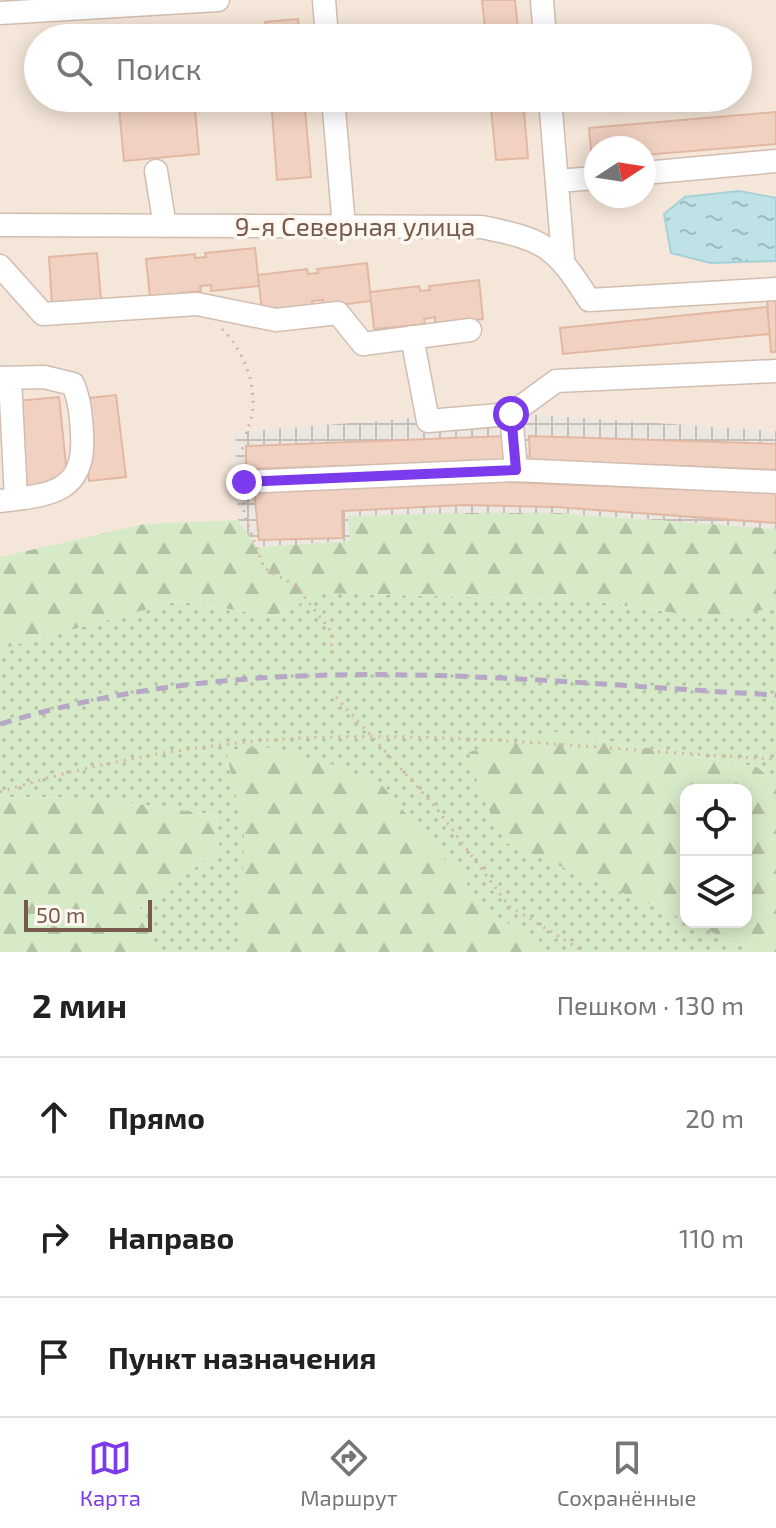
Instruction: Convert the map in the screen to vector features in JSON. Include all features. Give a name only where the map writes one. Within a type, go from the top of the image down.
[{"type":"street","points":[[0,13],[218,0]]},
{"type":"street","points":[[324,0],[326,24]]},
{"type":"street","points":[[542,0],[544,24]]},
{"type":"street","points":[[334,112],[344,227]]},
{"type":"street","points":[[551,112],[563,258]]},
{"type":"street","points":[[656,172],[776,161]]},
{"type":"street","points":[[156,171],[165,226]]},
{"type":"street","points":[[557,181],[584,179]]},
{"type":"street","name":"9-я Северная улица","points":[[0,225],[482,227],[525,236],[563,258],[589,300],[776,289]]},
{"type":"street","points":[[0,266],[43,314],[197,304],[276,320],[338,313],[363,344],[470,330]]},
{"type":"street","points":[[412,337],[428,421],[511,414],[556,381],[776,371]]},
{"type":"street","points":[[44,377],[73,384],[80,399],[84,462],[68,485],[8,500],[5,378],[44,377]]},
{"type":"street","points":[[511,414],[516,470]]},
{"type":"street","points":[[244,482],[516,470],[776,482]]},
{"type":"path","points":[[336,697],[437,809],[509,906],[584,952]]},
{"type":"path","points":[[0,792],[51,776],[212,746],[372,737],[776,759]]},
{"type":"shaded area","points":[[0,0],[776,0],[776,431],[492,412],[236,432],[238,520],[144,524],[0,557]]},
{"type":"shaded area","points":[[492,412],[776,431],[776,529],[557,513],[349,516],[350,541],[256,547],[238,520],[235,432]]},
{"type":"green space","points":[[557,513],[776,529],[776,604],[771,609],[709,618],[587,600],[321,593],[274,616],[178,601],[0,649],[0,557],[144,524],[238,520],[256,547],[350,541],[348,516]]},
{"type":"green space","points":[[320,593],[587,600],[709,618],[771,609],[776,604],[776,783],[757,767],[556,732],[642,900],[680,917],[680,928],[703,928],[756,952],[157,952],[140,908],[219,850],[216,815],[93,798],[0,797],[0,649],[178,601],[274,616]]},
{"type":"green space","points":[[556,732],[757,767],[776,783],[776,952],[756,952],[703,928],[752,928],[752,784],[680,784],[680,917],[506,843],[481,795],[469,752]]},
{"type":"green space","points":[[264,747],[328,763],[380,783],[443,858],[463,875],[478,909],[538,938],[544,952],[241,952],[244,833],[226,750]]},
{"type":"green space","points":[[0,797],[93,798],[216,815],[219,850],[140,908],[157,952],[0,952]]},
{"type":"water","points":[[739,191],[776,198],[776,261],[711,263],[671,253],[664,214],[685,197]]},
{"type":"building","points":[[482,0],[515,0],[518,24],[485,24]]},
{"type":"building","points":[[298,19],[299,24],[265,24]]},
{"type":"building","points":[[119,112],[195,112],[199,154],[124,161]]},
{"type":"building","points":[[272,112],[305,112],[311,177],[277,180]]},
{"type":"building","points":[[491,112],[524,112],[528,158],[496,160]]},
{"type":"building","points":[[776,112],[776,144],[656,154],[656,136],[590,136],[589,128]]},
{"type":"building","points":[[255,248],[259,286],[211,291],[211,285],[200,286],[201,291],[150,297],[146,259],[195,254],[195,258],[206,257],[205,253]]},
{"type":"building","points":[[97,253],[101,300],[52,304],[49,257]]},
{"type":"building","points":[[367,263],[371,301],[323,307],[323,300],[312,301],[313,307],[262,312],[258,275],[307,269],[308,274],[318,273],[317,269]]},
{"type":"building","points":[[479,280],[483,319],[435,324],[435,317],[424,319],[425,324],[374,329],[370,292],[419,286],[420,291],[430,290],[429,286]]},
{"type":"building","points":[[776,300],[776,352],[771,352],[767,301]]},
{"type":"building","points":[[767,307],[770,334],[563,354],[560,328]]},
{"type":"building","points":[[116,395],[126,477],[89,481],[80,399]]},
{"type":"building","points":[[59,397],[68,485],[25,489],[17,401]]},
{"type":"building","points":[[506,436],[509,461],[246,469],[246,446]]},
{"type":"building","points":[[529,436],[776,444],[776,470],[530,460]]},
{"type":"building","points":[[456,480],[776,493],[776,523],[556,507],[463,505],[342,511],[343,538],[259,540],[254,490]]},
{"type":"railway","points":[[0,724],[96,699],[193,684],[289,676],[483,677],[776,695]]},
{"type":"route","points":[[244,482],[516,470],[511,414]]}]
